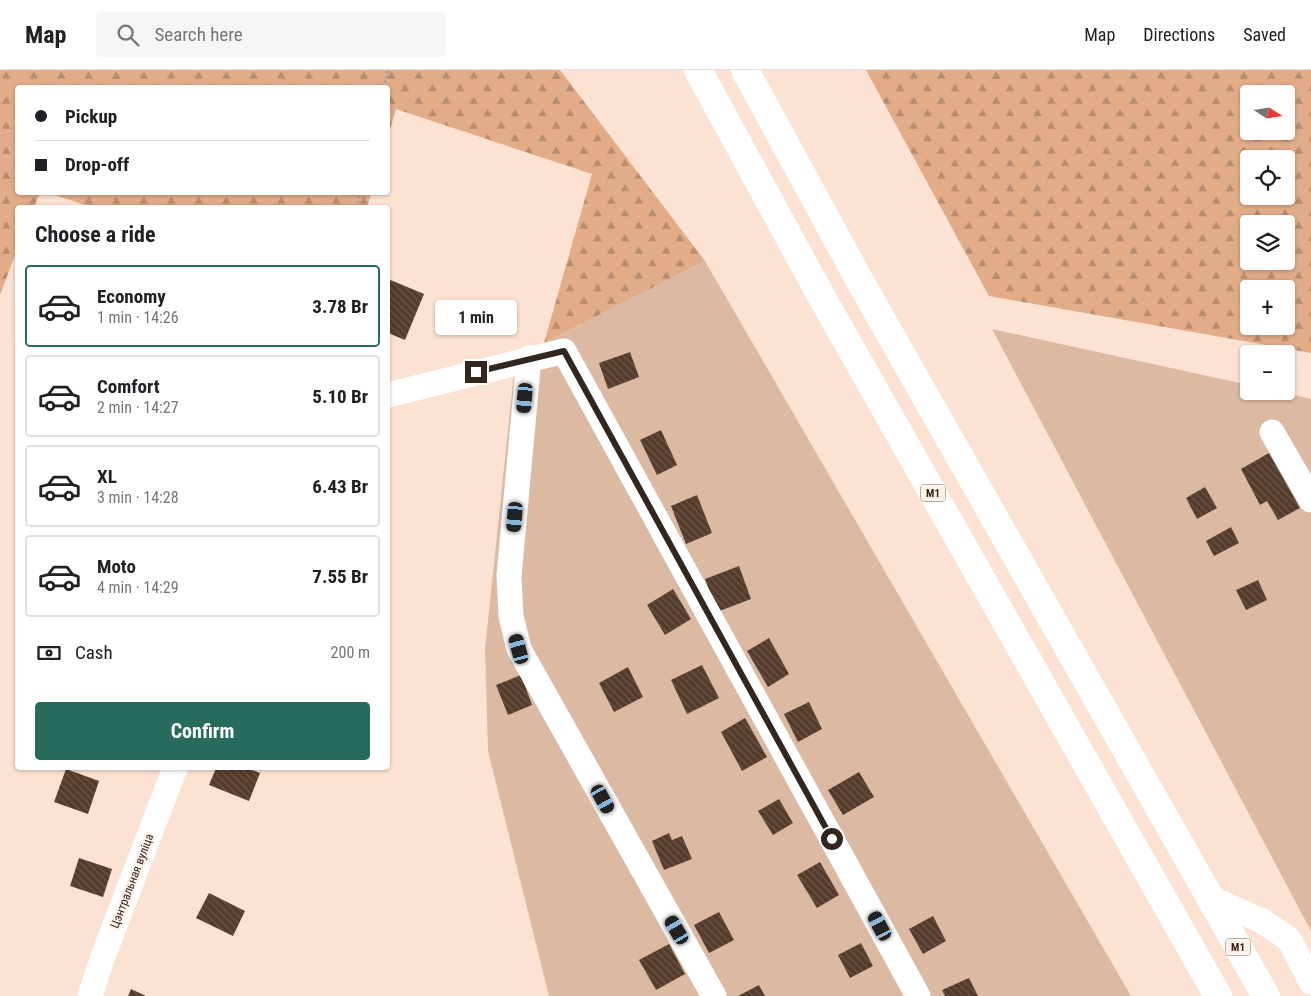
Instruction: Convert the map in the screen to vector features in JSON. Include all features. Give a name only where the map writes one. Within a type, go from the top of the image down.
[{"type":"highway","name":"М1","points":[[698,70],[820,294],[1218,996]]},
{"type":"highway","name":"М1","points":[[745,70],[866,291],[1266,996]]},
{"type":"street","points":[[390,394],[529,358],[564,351],[918,996]]},
{"type":"street","points":[[529,358],[509,576],[511,616],[519,649],[714,996]]},
{"type":"street","points":[[1272,432],[1311,500]]},
{"type":"street","name":"Цэнтральная вуліца","points":[[90,996],[102,959],[174,770]]},
{"type":"street","points":[[1210,898],[1262,921],[1289,940],[1311,982]]},
{"type":"path","points":[[385,85],[388,70]]},
{"type":"shaded area","points":[[705,261],[1131,996],[549,996],[488,751],[485,649],[514,373],[544,343]]},
{"type":"shaded area","points":[[992,329],[1240,383],[1240,400],[1295,400],[1295,395],[1311,399],[1311,931]]},
{"type":"green space","points":[[0,70],[560,70],[705,261],[544,343],[592,174],[396,109],[390,129],[390,85],[15,85],[15,195],[39,195],[35,205],[15,205],[15,255],[0,295]]},
{"type":"green space","points":[[866,70],[1311,70],[1311,353],[1295,350],[1295,345],[1266,345],[989,296]]},
{"type":"green space","points":[[55,195],[370,195],[368,205],[85,205]]},
{"type":"building","points":[[390,280],[424,294],[405,340],[390,334]]},
{"type":"building","points":[[630,352],[639,377],[608,389],[599,363]]},
{"type":"building","points":[[661,430],[677,465],[657,475],[640,440]]},
{"type":"building","points":[[1269,453],[1300,508],[1278,520],[1267,501],[1260,505],[1241,469]]},
{"type":"building","points":[[1205,487],[1217,508],[1197,519],[1186,498]]},
{"type":"building","points":[[697,495],[712,533],[686,544],[671,506]]},
{"type":"building","points":[[1231,527],[1239,543],[1214,556],[1206,541]]},
{"type":"building","points":[[739,566],[751,599],[717,612],[705,579]]},
{"type":"building","points":[[1258,580],[1267,600],[1246,610],[1236,590]]},
{"type":"building","points":[[673,589],[691,619],[665,635],[647,605]]},
{"type":"building","points":[[769,638],[789,674],[768,687],[747,651]]},
{"type":"building","points":[[702,665],[719,698],[687,714],[671,680]]},
{"type":"building","points":[[628,667],[643,697],[614,712],[599,683]]},
{"type":"building","points":[[521,675],[532,705],[508,715],[496,685]]},
{"type":"building","points":[[809,702],[822,729],[798,742],[784,714]]},
{"type":"building","points":[[745,718],[767,757],[742,771],[721,732]]},
{"type":"building","points":[[66,770],[99,781],[88,814],[54,802]]},
{"type":"building","points":[[215,770],[252,770],[260,773],[249,801],[209,785]]},
{"type":"building","points":[[859,772],[874,797],[843,815],[828,790]]},
{"type":"building","points":[[779,799],[793,823],[773,835],[758,811]]},
{"type":"building","points":[[669,833],[672,840],[682,836],[692,859],[664,870],[652,841]]},
{"type":"building","points":[[79,858],[112,869],[103,897],[70,886]]},
{"type":"building","points":[[820,862],[839,895],[817,908],[797,875]]},
{"type":"building","points":[[209,893],[245,911],[233,936],[196,918]]},
{"type":"building","points":[[719,912],[734,940],[709,953],[694,925]]},
{"type":"building","points":[[933,916],[946,941],[923,954],[909,929]]},
{"type":"building","points":[[861,943],[873,966],[850,978],[838,955]]},
{"type":"building","points":[[669,944],[685,974],[656,990],[639,960]]},
{"type":"building","points":[[969,978],[978,996],[945,996],[942,990]]},
{"type":"building","points":[[759,985],[765,996],[738,996]]},
{"type":"building","points":[[131,989],[146,996],[128,996]]},
{"type":"route","points":[[476,372],[564,351],[832,839]]}]
